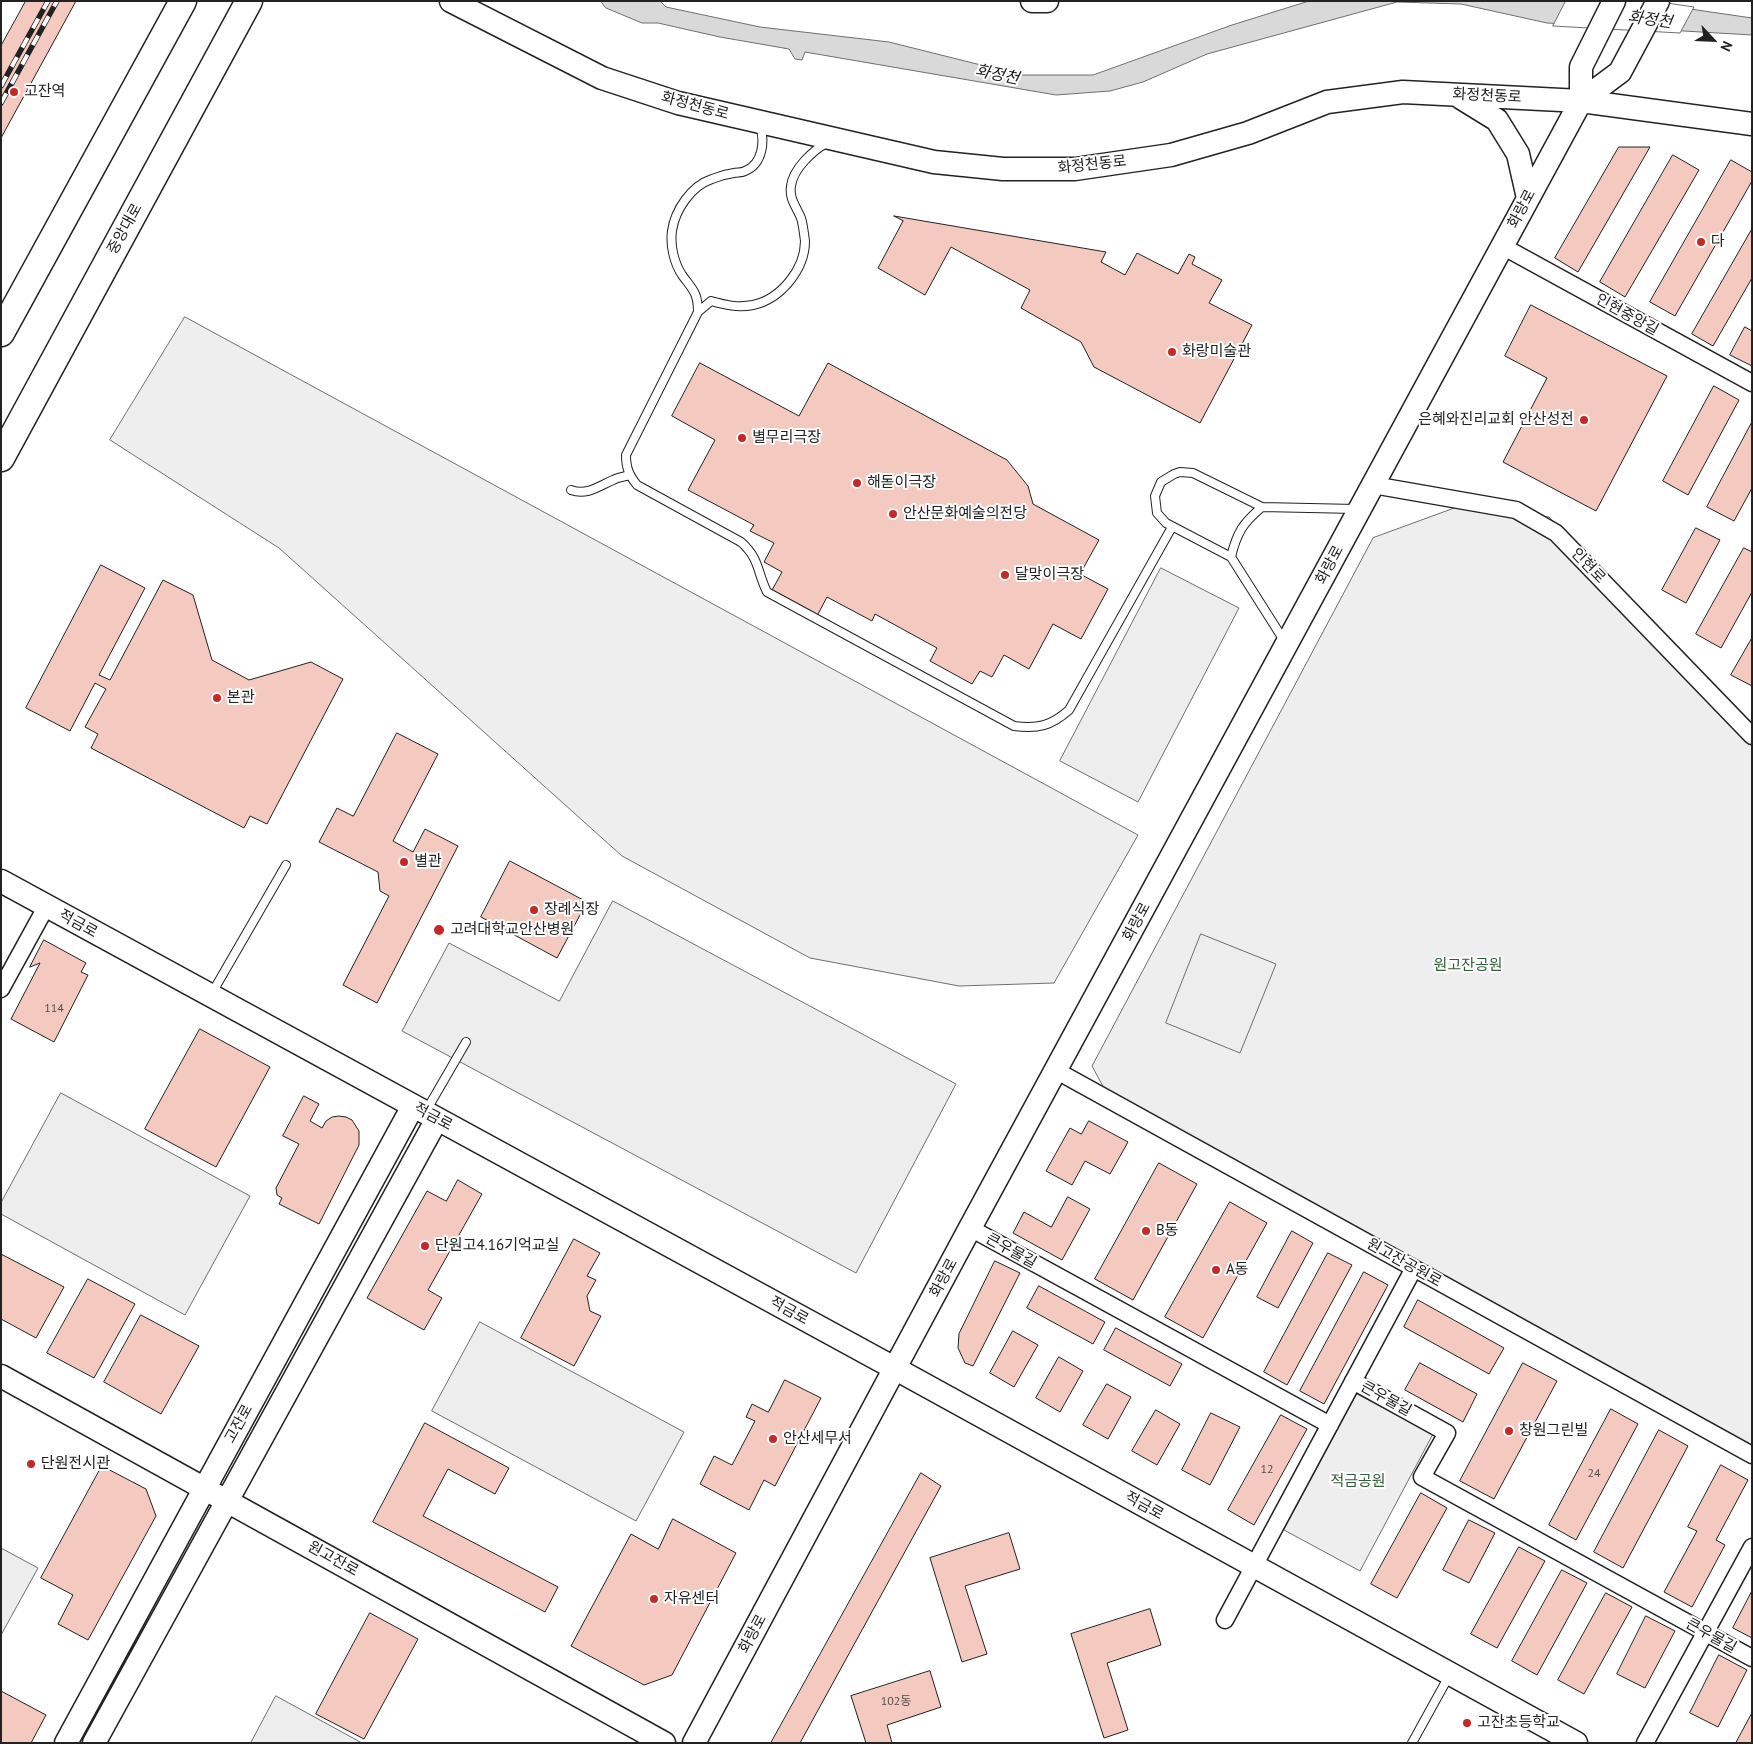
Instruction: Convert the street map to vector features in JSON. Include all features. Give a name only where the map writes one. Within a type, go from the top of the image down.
[{"type":"main road","points":[[1,333],[183,1]]},
{"type":"main road","name":"중앙대로","points":[[1,458],[250,1]]},
{"type":"street","name":"화정천동로","points":[[451,1],[602,78],[678,103],[934,162],[1003,169],[1075,169],[1171,155],[1248,132],[1326,102],[1403,92],[1581,101],[1752,124]]},
{"type":"street","points":[[1032,1],[1047,1]]},
{"type":"street","name":"화랑로","points":[[1581,101],[1582,67],[1614,1]]},
{"type":"street","name":"화랑로","points":[[694,1743],[970,1228],[1057,1071],[1581,101],[1620,72],[1658,1]]},
{"type":"street","points":[[1456,95],[1497,120],[1518,154],[1528,198]]},
{"type":"street","name":"인현중앙길","points":[[1502,246],[1752,383]]},
{"type":"street","name":"인현로","points":[[1373,485],[1516,510],[1556,533],[1751,732]]},
{"type":"street","name":"적금로","points":[[1,881],[896,1369],[1576,1743]]},
{"type":"street","points":[[1,989],[46,907]]},
{"type":"street","name":"원고잔공원로","points":[[1057,1071],[1752,1455]]},
{"type":"street","name":"고잔로","points":[[66,1743],[204,1488],[425,1113]]},
{"type":"street","name":"고잔로","points":[[94,1743],[227,1501],[425,1113]]},
{"type":"street","name":"큰우물길","points":[[970,1228],[1330,1425],[1353,1381],[1447,1433],[1422,1478],[1752,1658]]},
{"type":"street","points":[[1353,1381],[1414,1268]]},
{"type":"street","name":"원고잔로","points":[[1,1376],[664,1743]]},
{"type":"street","points":[[1225,1620],[1330,1425]]},
{"type":"street","points":[[1645,1743],[1752,1547]]},
{"type":"lane","points":[[698,312],[698,300],[694,290],[680,273],[673,253],[672,232],[678,211],[691,192],[709,179],[745,171],[756,164],[762,150],[763,135],[760,123]]},
{"type":"lane","points":[[833,140],[818,147],[809,156],[791,184],[791,199],[802,219],[805,242],[800,264],[789,282],[773,296],[754,305],[732,306],[711,301],[698,312],[626,455],[629,476],[637,485],[741,542],[751,551],[758,564],[761,579],[767,592],[1014,726],[1031,728],[1058,720],[1070,710],[1172,527]]},
{"type":"lane","points":[[1287,645],[1231,557],[1166,524],[1157,513],[1155,496],[1161,482],[1167,477],[1180,472],[1193,473],[1262,507],[1360,510]]},
{"type":"lane","points":[[571,490],[578,493],[588,492],[616,478],[629,476]]},
{"type":"lane","points":[[1231,557],[1235,538],[1248,519],[1262,507]]},
{"type":"lane","points":[[210,996],[286,865]]},
{"type":"lane","points":[[425,1113],[466,1042]]},
{"type":"lane","points":[[1412,1743],[1450,1675]]},
{"type":"green space","points":[[185,317],[1138,835],[1054,983],[959,986],[810,958],[622,856],[279,548],[110,440]]},
{"type":"green space","name":"원고잔공원","points":[[1463,505],[1549,517],[1578,552],[1752,739],[1752,1449],[1105,1090],[1092,1066],[1373,538]]},
{"type":"green space","name":"적금공원","points":[[1357,1394],[1433,1434],[1360,1571],[1284,1530]]},
{"type":"shaded area","points":[[1161,568],[1239,608],[1138,802],[1060,761]]},
{"type":"shaded area","points":[[613,901],[956,1084],[856,1273],[402,1031],[449,943],[559,1001]]},
{"type":"shaded area","points":[[1201,934],[1276,964],[1240,1053],[1166,1023]]},
{"type":"shaded area","points":[[61,1093],[250,1196],[185,1315],[1,1214],[1,1203]]},
{"type":"shaded area","points":[[480,1322],[684,1432],[636,1521],[432,1411]]},
{"type":"shaded area","points":[[1,1548],[38,1568],[1,1635]]},
{"type":"shaded area","points":[[276,1696],[362,1743],[251,1743]]},
{"type":"water","name":"화정천","points":[[601,1],[660,1],[666,7],[760,27],[889,42],[1021,75],[1093,75],[1232,25],[1309,1],[1635,1],[1752,18],[1752,35],[1547,23],[1461,4],[1397,2],[1207,54],[1143,82],[1110,91],[1056,95],[805,52],[802,60],[795,59],[789,49],[720,37],[658,23],[642,23],[606,8]]},
{"type":"pier","points":[[1566,1],[1653,1],[1694,7],[1680,33],[1553,26]]},
{"type":"building","name":"고잔역","points":[[26,1],[76,1],[1,138],[1,46]]},
{"type":"building","points":[[1619,147],[1650,147],[1578,272],[1555,258]]},
{"type":"building","points":[[1673,155],[1699,170],[1625,297],[1600,282]]},
{"type":"building","name":"다","points":[[1731,160],[1752,172],[1752,181],[1675,316],[1650,302]]},
{"type":"building","points":[[894,216],[1106,252],[1101,262],[1125,275],[1137,253],[1178,274],[1189,254],[1195,257],[1192,264],[1222,280],[1209,303],[1252,325],[1200,423],[1094,367],[1081,342],[1021,308],[1030,290],[951,247],[925,295],[878,268],[903,221]]},
{"type":"building","points":[[1752,229],[1752,278],[1713,346],[1692,334]]},
{"type":"building","name":"은혜와진리교회 안산성전","points":[[1531,305],[1667,376],[1596,511],[1503,462],[1547,378],[1505,356]]},
{"type":"building","points":[[1745,327],[1752,331],[1752,366],[1730,355]]},
{"type":"building","name":"안산문화예술의전당","points":[[700,363],[799,416],[828,363],[1007,460],[1028,486],[1033,504],[1099,540],[1080,574],[1108,589],[1081,639],[1053,624],[1029,669],[1004,655],[992,677],[980,671],[972,684],[930,661],[937,648],[875,614],[872,621],[827,597],[817,616],[771,592],[782,572],[764,562],[774,543],[750,531],[754,525],[688,490],[715,440],[672,416]]},
{"type":"building","points":[[1714,386],[1739,400],[1688,495],[1663,481]]},
{"type":"building","points":[[1752,422],[1752,488],[1734,521],[1707,507]]},
{"type":"building","points":[[1696,528],[1720,540],[1686,603],[1662,590]]},
{"type":"building","points":[[1744,548],[1752,552],[1752,592],[1721,648],[1696,634]]},
{"type":"building","name":"본관","points":[[101,565],[145,588],[99,675],[110,680],[163,580],[193,595],[212,660],[249,680],[311,662],[343,679],[267,824],[250,816],[244,828],[91,748],[98,734],[85,727],[106,689],[95,683],[70,731],[26,708]]},
{"type":"building","points":[[1752,638],[1752,686],[1731,675]]},
{"type":"building","name":"별관","points":[[397,733],[438,754],[393,841],[413,852],[425,829],[458,846],[377,1003],[343,985],[389,896],[380,891],[378,872],[319,842],[337,808],[353,816]]},
{"type":"building","name":"장례식장","points":[[510,861],[587,902],[557,958],[481,917]]},
{"type":"building","points":[[44,940],[86,963],[81,972],[88,975],[54,1042],[11,1019],[40,963],[30,967]]},
{"type":"building","points":[[200,1029],[270,1067],[216,1167],[145,1129]]},
{"type":"building","points":[[304,1096],[319,1104],[310,1121],[322,1128],[326,1121],[332,1117],[346,1117],[352,1120],[359,1131],[359,1145],[319,1224],[279,1204],[282,1198],[277,1195],[276,1188],[299,1144],[283,1136]]},
{"type":"building","points":[[1089,1121],[1128,1142],[1110,1174],[1085,1161],[1072,1185],[1046,1171],[1070,1128],[1081,1134]]},
{"type":"building","name":"B동","points":[[1159,1163],[1197,1184],[1133,1300],[1095,1279]]},
{"type":"building","name":"단원고4.16기억교실","points":[[458,1180],[482,1194],[428,1290],[442,1298],[424,1330],[367,1298],[427,1191],[446,1201]]},
{"type":"building","points":[[1068,1197],[1090,1209],[1062,1260],[1013,1233],[1024,1212],[1051,1227]]},
{"type":"building","name":"A동","points":[[1230,1202],[1267,1223],[1203,1338],[1165,1317]]},
{"type":"building","points":[[1292,1231],[1313,1243],[1278,1308],[1257,1297]]},
{"type":"building","points":[[574,1239],[600,1253],[587,1276],[596,1280],[587,1296],[590,1311],[601,1316],[574,1366],[521,1338]]},
{"type":"building","points":[[1328,1253],[1352,1265],[1287,1385],[1264,1372]]},
{"type":"building","points":[[1,1254],[64,1287],[36,1338],[1,1319]]},
{"type":"building","points":[[995,1261],[1020,1273],[973,1366],[965,1363],[958,1348],[959,1334]]},
{"type":"building","points":[[1364,1272],[1388,1285],[1324,1404],[1300,1391]]},
{"type":"building","points":[[88,1279],[135,1304],[94,1378],[47,1353]]},
{"type":"building","points":[[1039,1286],[1105,1322],[1093,1344],[1027,1308]]},
{"type":"building","points":[[1418,1300],[1504,1348],[1489,1374],[1404,1327]]},
{"type":"building","points":[[141,1315],[199,1346],[161,1414],[104,1382]]},
{"type":"building","points":[[1116,1328],[1182,1364],[1170,1386],[1104,1350]]},
{"type":"building","points":[[1013,1331],[1038,1345],[1014,1387],[990,1373]]},
{"type":"building","points":[[1059,1357],[1083,1371],[1060,1412],[1036,1398]]},
{"type":"building","points":[[1420,1363],[1477,1394],[1463,1422],[1405,1390]]},
{"type":"building","name":"창원그린빌","points":[[1523,1363],[1557,1381],[1494,1499],[1460,1481]]},
{"type":"building","name":"안산세무서","points":[[785,1380],[821,1398],[775,1486],[764,1480],[749,1510],[700,1484],[714,1456],[732,1465],[755,1421],[746,1417],[752,1404],[768,1412]]},
{"type":"building","points":[[1107,1384],[1131,1397],[1108,1439],[1083,1425]]},
{"type":"building","points":[[1611,1409],[1638,1424],[1576,1540],[1549,1525]]},
{"type":"building","points":[[1156,1410],[1180,1424],[1157,1465],[1132,1451]]},
{"type":"building","points":[[1211,1413],[1240,1427],[1210,1485],[1182,1470]]},
{"type":"building","points":[[1281,1415],[1307,1429],[1254,1525],[1228,1510]]},
{"type":"building","points":[[425,1423],[509,1468],[495,1494],[448,1469],[423,1516],[558,1587],[545,1612],[373,1522]]},
{"type":"building","points":[[1659,1430],[1688,1446],[1623,1568],[1594,1552]]},
{"type":"building","points":[[1721,1465],[1748,1480],[1716,1540],[1725,1545],[1692,1607],[1664,1592],[1697,1531],[1688,1527]]},
{"type":"building","points":[[102,1466],[146,1489],[156,1516],[88,1640],[58,1624],[73,1595],[41,1578]]},
{"type":"building","points":[[921,1473],[941,1486],[800,1743],[771,1743]]},
{"type":"building","points":[[1421,1493],[1447,1508],[1397,1598],[1371,1584]]},
{"type":"building","name":"자유센터","points":[[673,1519],[736,1553],[672,1675],[644,1685],[571,1646],[631,1534],[658,1549]]},
{"type":"building","points":[[1469,1520],[1495,1533],[1469,1583],[1443,1570]]},
{"type":"building","points":[[1009,1533],[1020,1569],[965,1586],[987,1654],[962,1662],[930,1558]]},
{"type":"building","points":[[1519,1547],[1545,1561],[1497,1648],[1471,1634]]},
{"type":"building","points":[[1562,1570],[1587,1583],[1537,1675],[1512,1661]]},
{"type":"building","points":[[1752,1591],[1752,1638],[1733,1628]]},
{"type":"building","points":[[1606,1593],[1632,1607],[1584,1694],[1558,1680]]},
{"type":"building","points":[[1150,1609],[1161,1645],[1107,1663],[1128,1730],[1104,1738],[1071,1634]]},
{"type":"building","points":[[370,1613],[418,1639],[364,1739],[316,1714]]},
{"type":"building","points":[[1646,1616],[1675,1631],[1645,1688],[1617,1674]]},
{"type":"building","points":[[1719,1655],[1747,1670],[1718,1727],[1690,1713]]},
{"type":"building","points":[[930,1671],[941,1707],[887,1725],[892,1743],[866,1743],[851,1696]]},
{"type":"building","points":[[1,1691],[46,1715],[31,1743],[1,1743]]},
{"type":"building","points":[[1752,1713],[1752,1743],[1736,1743]]},
{"type":"railway","points":[[1,86],[48,1]]},
{"type":"railway","points":[[1,103],[57,1]]},
{"type":"place","name":"고잔역","points":[[14,92]]},
{"type":"place","name":"다","points":[[1701,242]]},
{"type":"place","name":"화랑미술관","points":[[1172,352]]},
{"type":"place","name":"은혜와진리교회 안산성전","points":[[1584,420]]},
{"type":"place","name":"별무리극장","points":[[742,438]]},
{"type":"place","name":"해돋이극장","points":[[857,483]]},
{"type":"place","name":"안산문화예술의전당","points":[[893,514]]},
{"type":"place","name":"달맞이극장","points":[[1005,575]]},
{"type":"place","name":"본관","points":[[217,698]]},
{"type":"place","name":"별관","points":[[404,862]]},
{"type":"place","name":"장례식장","points":[[534,910]]},
{"type":"place","name":"고려대학교안산병원","points":[[439,930]]},
{"type":"place","name":"B동","points":[[1146,1231]]},
{"type":"place","name":"단원고4.16기억교실","points":[[425,1246]]},
{"type":"place","name":"A동","points":[[1216,1270]]},
{"type":"place","name":"창원그린빌","points":[[1509,1431]]},
{"type":"place","name":"안산세무서","points":[[773,1439]]},
{"type":"place","name":"단원전시관","points":[[31,1464]]},
{"type":"place","name":"자유센터","points":[[654,1599]]},
{"type":"place","name":"고잔초등학교","points":[[1467,1723]]}]
